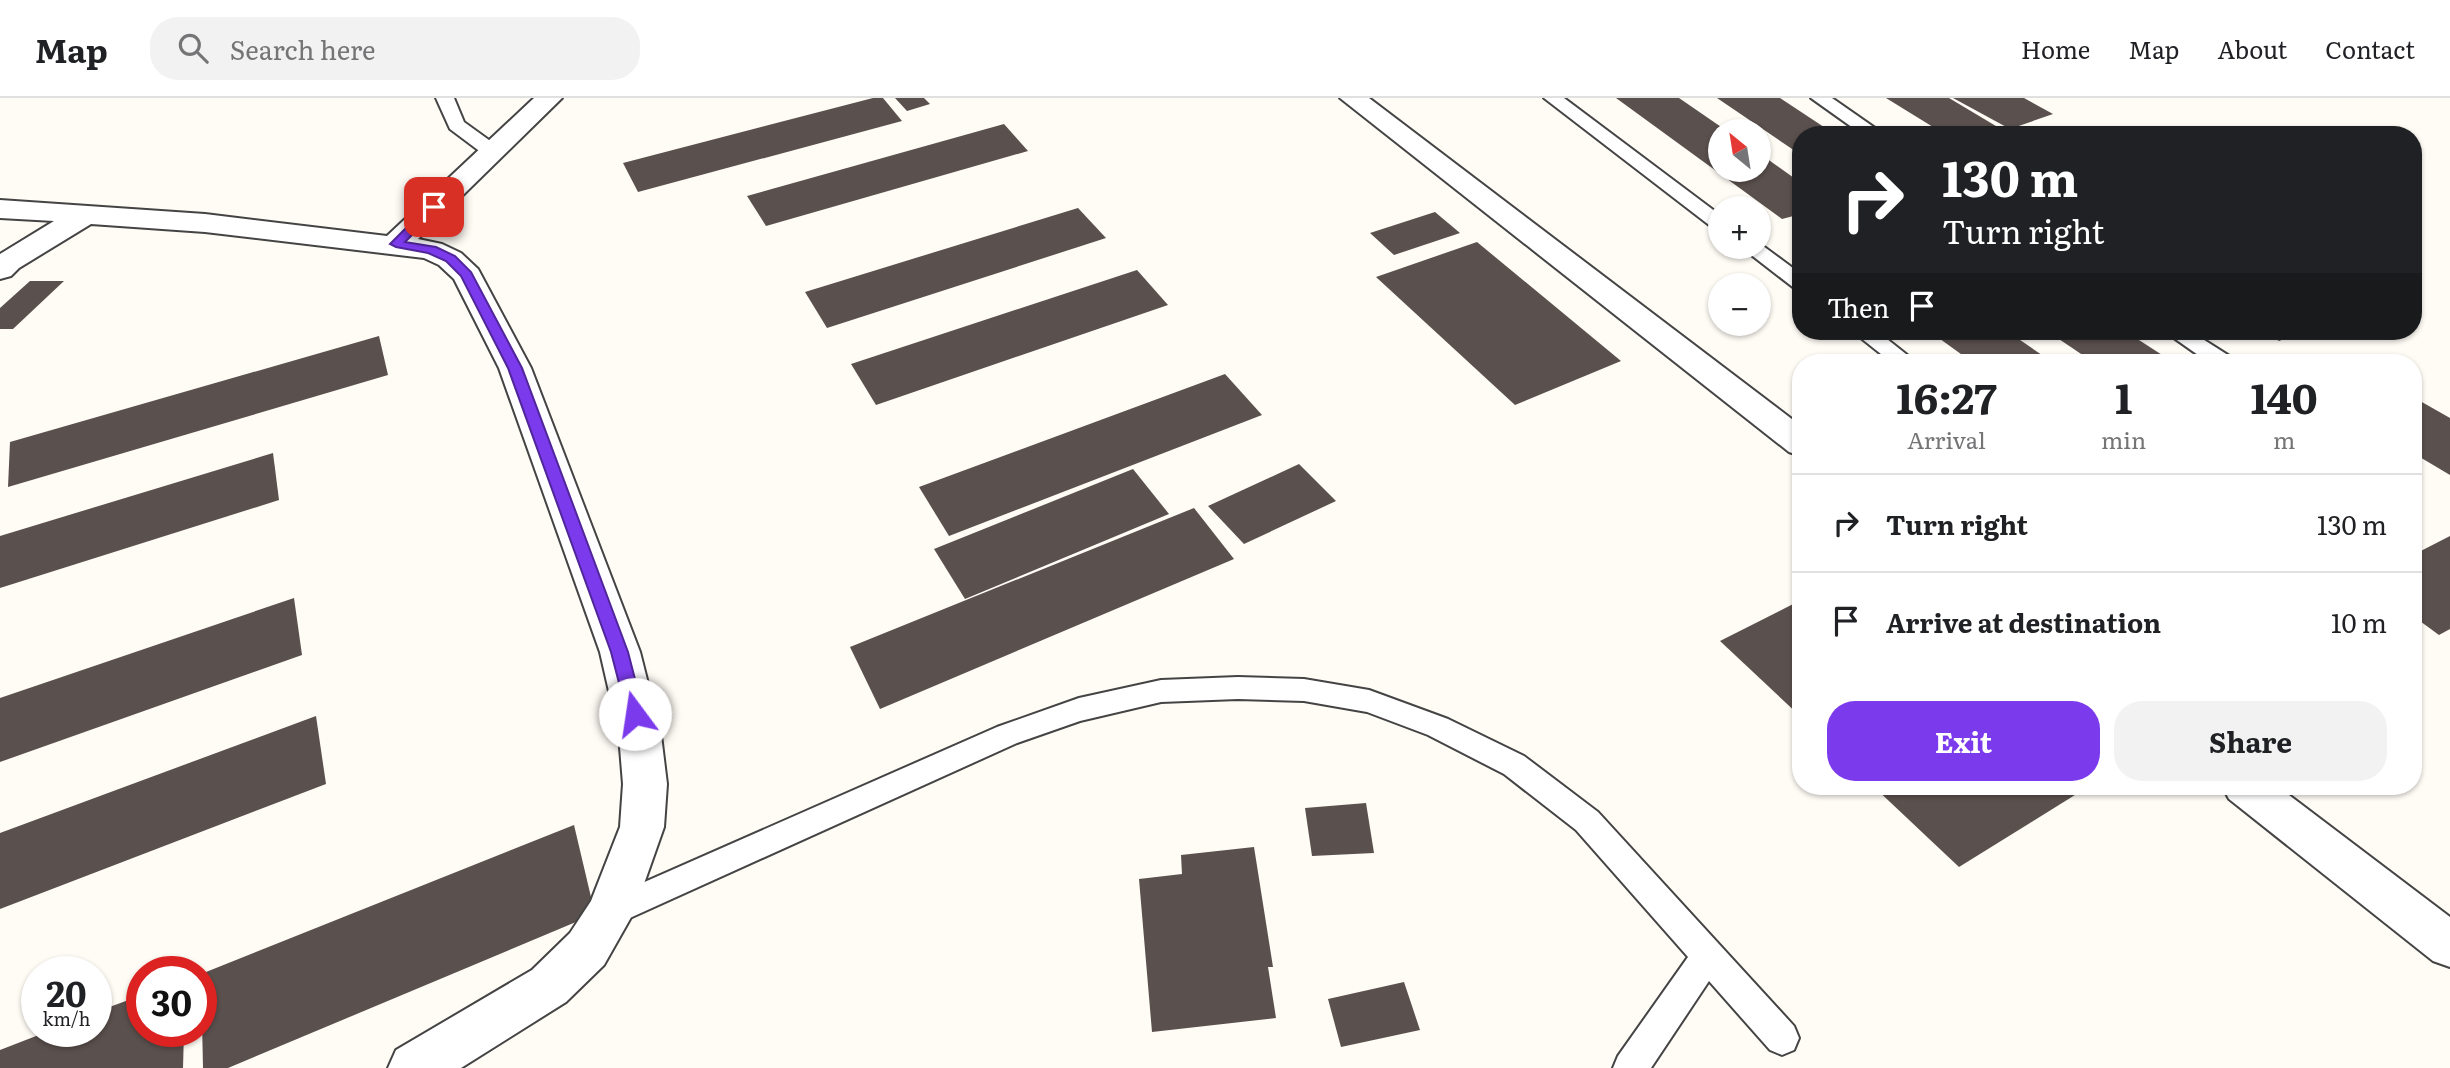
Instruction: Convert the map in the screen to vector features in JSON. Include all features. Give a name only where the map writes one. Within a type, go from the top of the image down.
[{"type":"street","points":[[396,244],[549,98]]},
{"type":"street","points":[[1353,98],[1792,437]]},
{"type":"street","points":[[0,209],[205,223],[431,250],[450,259],[467,275],[515,368],[620,652],[640,735],[645,784],[642,827],[610,912],[587,949],[549,985],[414,1068]]},
{"type":"street","points":[[0,270],[8,262],[85,215]]},
{"type":"street","points":[[2256,795],[2450,945]]},
{"type":"lane","points":[[445,98],[456,125],[493,152]]},
{"type":"lane","points":[[1553,98],[1708,215]]},
{"type":"lane","points":[[1820,98],[1862,126]]},
{"type":"lane","points":[[1767,259],[1792,277]]},
{"type":"lane","points":[[1875,340],[1894,354]]},
{"type":"lane","points":[[2189,340],[2211,354]]},
{"type":"lane","points":[[610,912],[1007,735],[1079,710],[1161,691],[1304,690],[1369,701],[1438,727],[1514,765],[1587,821],[1782,1038]]},
{"type":"lane","points":[[1630,1068],[1709,955]]},
{"type":"building","points":[[873,98],[883,98],[902,121],[638,192],[623,163]]},
{"type":"building","points":[[895,98],[924,98],[930,104],[907,111]]},
{"type":"building","points":[[1616,98],[1679,98],[1710,119],[1708,165]]},
{"type":"building","points":[[1717,98],[1780,98],[1822,126],[1792,126],[1792,149],[1771,135],[1771,119],[1748,119]]},
{"type":"building","points":[[1886,98],[1949,98],[1996,126],[1931,126]]},
{"type":"building","points":[[1953,98],[2024,98],[2053,114],[2019,126],[2004,126]]},
{"type":"building","points":[[1004,124],[1028,151],[766,226],[747,196]]},
{"type":"building","points":[[1771,162],[1792,177],[1792,216],[1782,219],[1771,211],[1771,196],[1750,196],[1731,182],[1771,182]]},
{"type":"building","points":[[1078,208],[1106,238],[827,328],[805,292]]},
{"type":"building","points":[[1435,212],[1460,233],[1394,255],[1370,233]]},
{"type":"building","points":[[1477,242],[1621,361],[1515,405],[1376,277]]},
{"type":"building","points":[[1137,270],[1168,305],[876,405],[851,364]]},
{"type":"building","points":[[30,281],[64,281],[13,329],[0,329],[0,308]]},
{"type":"building","points":[[379,336],[388,375],[8,487],[10,442]]},
{"type":"building","points":[[1941,340],[2020,340],[2040,354],[1961,354]]},
{"type":"building","points":[[2060,340],[2139,340],[2161,354],[2081,354]]},
{"type":"building","points":[[1225,374],[1262,415],[949,536],[919,487]]},
{"type":"building","points":[[2422,402],[2450,418],[2450,475],[2422,458]]},
{"type":"building","points":[[273,453],[279,500],[0,588],[0,536]]},
{"type":"building","points":[[1299,464],[1336,501],[1244,544],[1208,506]]},
{"type":"building","points":[[1133,469],[1169,514],[965,599],[934,549]]},
{"type":"building","points":[[1194,508],[1234,559],[880,709],[850,647]]},
{"type":"building","points":[[2450,536],[2450,629],[2439,635],[2422,623],[2422,550]]},
{"type":"building","points":[[294,598],[302,655],[0,762],[0,698]]},
{"type":"building","points":[[1792,605],[1792,709],[1720,641]]},
{"type":"building","points":[[316,716],[326,784],[0,909],[0,833]]},
{"type":"building","points":[[1883,795],[2075,795],[1959,867]]},
{"type":"building","points":[[1366,803],[1374,853],[1312,856],[1305,808]]},
{"type":"building","points":[[574,825],[595,914],[228,1068],[203,1068],[203,1047],[217,1047],[217,968]]},
{"type":"building","points":[[1254,847],[1273,967],[1268,967],[1276,1018],[1152,1032],[1139,879],[1182,874],[1181,855]]},
{"type":"building","points":[[1404,982],[1420,1030],[1341,1047],[1328,999]]},
{"type":"building","points":[[126,1001],[126,1047],[184,1047],[183,1068],[0,1068],[0,1050],[21,1042],[21,1047],[112,1047],[112,1006]]},
{"type":"route","points":[[434,207],[396,244],[431,250],[450,259],[467,275],[515,368],[620,652],[635,714]]}]
